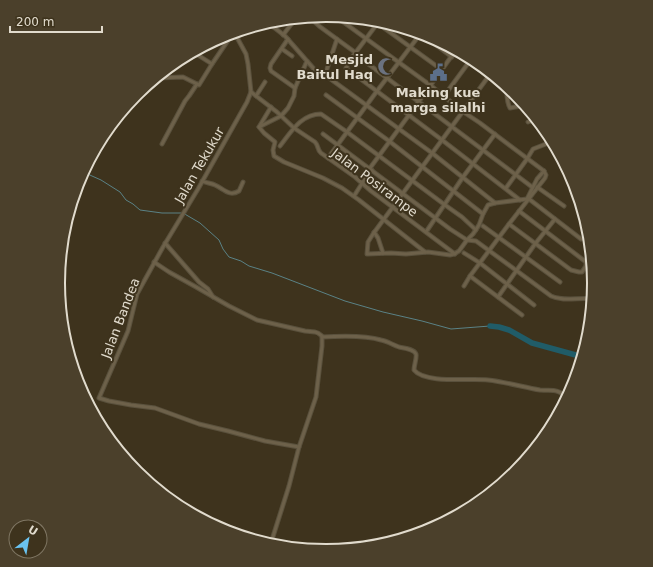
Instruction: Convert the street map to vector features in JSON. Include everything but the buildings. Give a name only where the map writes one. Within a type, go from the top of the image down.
[{"type":"street","points":[[315,23],[532,187]]},
{"type":"street","points":[[344,23],[495,134],[544,171],[546,175],[464,286]]},
{"type":"street","points":[[283,35],[291,24]]},
{"type":"street","points":[[274,27],[288,40],[314,69],[325,75],[432,153],[495,203]]},
{"type":"street","points":[[376,27],[346,68],[521,200]]},
{"type":"street","points":[[388,30],[442,70]]},
{"type":"street","points":[[237,38],[246,54],[251,92]]},
{"type":"street","points":[[328,158],[416,38]]},
{"type":"street","points":[[325,75],[337,39]]},
{"type":"street","points":[[288,40],[271,64],[270,70],[295,88]]},
{"type":"street","points":[[162,144],[185,101],[197,84],[199,85],[228,41]]},
{"type":"street","points":[[354,196],[389,141],[452,57],[440,48]]},
{"type":"street","points":[[282,49],[292,56]]},
{"type":"street","points":[[199,56],[212,64]]},
{"type":"street","points":[[259,128],[281,116],[288,108],[307,61]]},
{"type":"street","points":[[444,96],[468,64]]},
{"type":"street","points":[[165,78],[183,77],[197,84]]},
{"type":"street","points":[[488,77],[374,232],[368,242],[367,254],[406,254],[426,252],[450,255],[455,254],[463,247],[476,230],[488,205],[528,198],[532,187],[544,171]]},
{"type":"street","points":[[256,96],[265,82]]},
{"type":"street","name":"Jalan Posirampe","points":[[251,92],[271,107],[294,128],[315,142],[319,152],[455,254]]},
{"type":"street","name":"Jalan Tekukur","points":[[164,245],[247,102],[251,92]]},
{"type":"street","points":[[506,94],[508,106],[510,108],[518,106]]},
{"type":"street","points":[[326,95],[422,166],[483,214]]},
{"type":"street","points":[[259,128],[271,107]]},
{"type":"street","points":[[280,146],[304,118],[311,115],[321,114],[445,204],[476,230]]},
{"type":"street","points":[[259,128],[275,142],[273,150],[275,157],[334,183],[354,196],[426,252]]},
{"type":"street","points":[[323,134],[435,219],[467,240],[476,241],[551,296],[556,298],[587,298]]},
{"type":"street","points":[[426,232],[463,177],[495,134]]},
{"type":"street","points":[[506,188],[533,149],[547,143]]},
{"type":"street","points":[[202,181],[215,185],[227,192],[234,193],[239,191],[243,182]]},
{"type":"street","points":[[537,187],[564,206]]},
{"type":"street","points":[[529,199],[581,239]]},
{"type":"street","points":[[509,224],[571,270],[582,272],[586,266],[586,262],[519,211]]},
{"type":"street","points":[[498,297],[535,244],[555,219]]},
{"type":"street","points":[[483,226],[560,282]]},
{"type":"street","points":[[374,232],[384,253]]},
{"type":"street","points":[[164,245],[208,289],[214,297]]},
{"type":"street","name":"Jalan Bandea","points":[[164,245],[136,296],[128,331],[100,398],[109,401],[155,408],[199,424],[265,441],[299,447]]},
{"type":"street","points":[[464,253],[480,263],[534,305]]},
{"type":"street","points":[[154,262],[169,272],[257,320],[315,332],[320,334],[322,337],[339,336],[371,338],[411,350],[416,355],[414,370],[421,375],[444,380],[487,380],[540,390],[558,391],[564,394]]},
{"type":"street","points":[[470,276],[522,315]]},
{"type":"street","points":[[272,539],[289,486],[299,447],[316,397],[322,337]]},
{"type":"waterway","points":[[89,175],[101,180],[120,192],[126,200],[140,210],[162,213],[183,213],[200,223],[219,240],[229,257],[241,261],[249,266],[272,273],[345,301],[451,329],[490,326]]},
{"type":"waterway","points":[[490,326],[509,330],[532,343],[578,356]]},
{"type":"place","name":"Mesjid Baitul Haq","points":[[386,66]]},
{"type":"place","name":"Making kue marga silalhi","points":[[438,73]]}]
